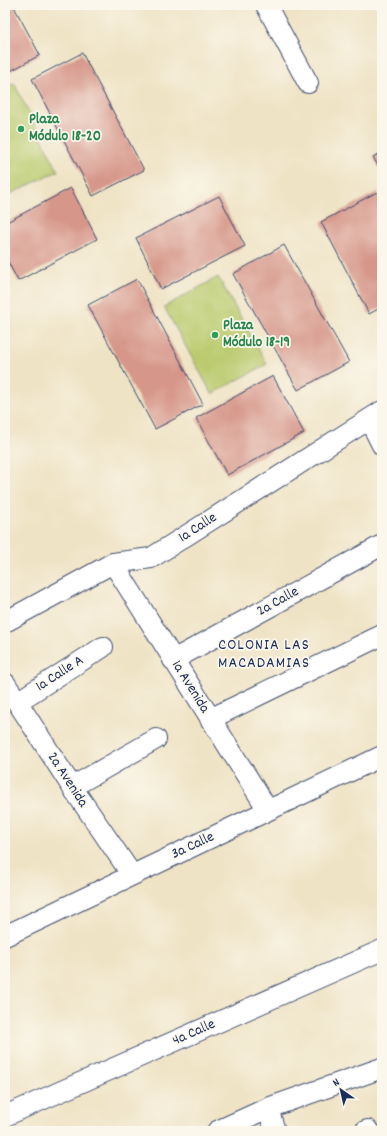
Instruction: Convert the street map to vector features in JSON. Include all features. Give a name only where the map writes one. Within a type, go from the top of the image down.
[{"type":"street","points":[[266,5],[308,83]]},
{"type":"street","points":[[375,415],[382,445]]},
{"type":"street","name":"1a Calle","points":[[5,622],[113,563],[151,558],[375,415]]},
{"type":"street","name":"2a Calle","points":[[173,660],[382,545]]},
{"type":"street","name":"1a Avenida","points":[[113,563],[268,810]]},
{"type":"street","points":[[210,719],[382,635]]},
{"type":"street","name":"1a Calle A","points":[[17,702],[103,647]]},
{"type":"street","name":"2a Avenida","points":[[5,683],[72,787],[132,875]]},
{"type":"street","points":[[72,787],[156,738]]},
{"type":"street","name":"3a Calle","points":[[5,936],[382,756]]},
{"type":"street","name":"4a Calle","points":[[5,1116],[382,950]]},
{"type":"street","points":[[217,1131],[268,1108],[382,1068]]},
{"type":"street","points":[[268,1108],[275,1131]]},
{"type":"green space","name":"Plaza Módulo 18-20","points":[[14,83],[58,171],[8,195],[5,189],[5,87]]},
{"type":"green space","name":"Plaza Módulo 18-19","points":[[218,277],[267,364],[212,394],[164,307]]},
{"type":"building","points":[[5,5],[13,5],[40,55],[5,74]]},
{"type":"building","points":[[82,53],[144,170],[93,196],[32,79]]},
{"type":"building","points":[[382,152],[382,173],[373,157]]},
{"type":"building","points":[[71,188],[97,239],[18,281],[5,256],[5,223]]},
{"type":"building","points":[[377,192],[382,203],[382,307],[369,314],[321,222]]},
{"type":"building","points":[[219,196],[245,246],[161,289],[136,238]]},
{"type":"building","points":[[284,245],[349,362],[298,390],[233,274]]},
{"type":"building","points":[[137,279],[203,404],[155,429],[88,305]]},
{"type":"building","points":[[273,376],[304,433],[227,475],[196,418]]},
{"type":"place","name":"Plaza Módulo 18-20","points":[[21,129]]},
{"type":"place","name":"Plaza Módulo 18-19","points":[[215,335]]},
{"type":"district","name":"COLONIA LAS MACADAMIAS","points":[[264,654]]}]
